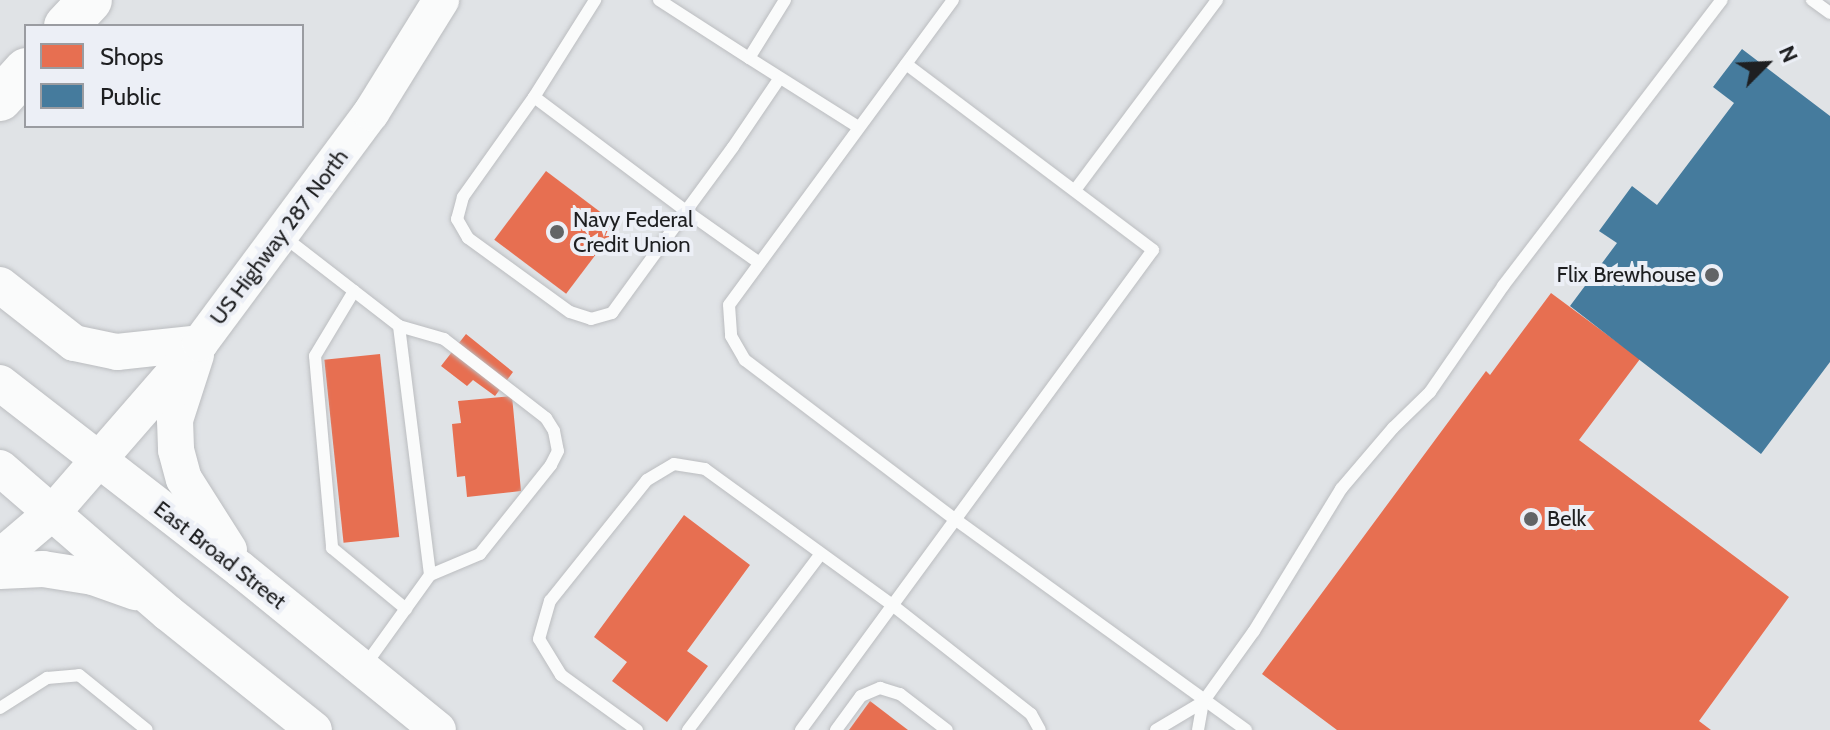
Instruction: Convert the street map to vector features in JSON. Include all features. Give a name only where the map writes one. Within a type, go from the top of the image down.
[{"type":"highway","points":[[68,24],[90,0]]},
{"type":"highway","points":[[0,99],[24,72]]},
{"type":"main road","name":"US Highway 287 North","points":[[0,557],[54,511],[96,459],[200,343],[371,113],[441,0]]},
{"type":"main road","points":[[0,285],[74,343],[117,352],[200,343],[175,420],[176,450],[184,479],[240,569]]},
{"type":"main road","name":"East Broad Street","points":[[0,383],[240,569],[438,730]]},
{"type":"main road","points":[[0,468],[314,730]]},
{"type":"main road","points":[[0,571],[43,569],[93,577],[154,599]]},
{"type":"lane","points":[[595,0],[534,97],[463,197],[457,219],[468,238],[570,312],[591,319],[612,313],[779,79]]},
{"type":"lane","points":[[659,0],[858,127]]},
{"type":"lane","points":[[749,58],[785,0]]},
{"type":"lane","points":[[953,0],[729,305],[731,336],[745,360],[956,520],[1203,702],[1246,730]]},
{"type":"lane","points":[[1075,190],[1217,0]]},
{"type":"lane","points":[[1156,730],[1203,702],[1254,631],[1341,489],[1393,428],[1430,392],[1503,286],[1722,0]]},
{"type":"lane","points":[[1812,0],[1830,13]]},
{"type":"lane","points":[[801,730],[1153,250],[906,64]]},
{"type":"lane","points":[[534,97],[758,262]]},
{"type":"lane","points":[[281,235],[399,326],[444,339],[546,418],[554,431],[558,451],[551,465],[480,554],[430,575],[362,670]]},
{"type":"lane","points":[[354,291],[315,356],[332,548],[406,609]]},
{"type":"lane","points":[[399,326],[430,575]]},
{"type":"lane","points":[[637,730],[561,675],[539,639],[550,601],[647,480],[674,464],[705,469],[891,604],[1031,714],[1040,730]]},
{"type":"lane","points":[[688,730],[820,555]]},
{"type":"lane","points":[[0,708],[47,678],[79,675],[147,730]]},
{"type":"lane","points":[[836,730],[861,696],[880,688],[900,694],[947,730]]},
{"type":"lane","points":[[1198,730],[1203,702]]},
{"type":"building: Shops","name":"Navy Federal Credit Union","points":[[546,171],[618,225],[566,294],[494,240]]},
{"type":"building: Shops","name":"Belk","points":[[1551,293],[1640,359],[1579,440],[1789,597],[1699,721],[1711,730],[1337,730],[1262,674],[1486,371],[1490,375]]},
{"type":"building: Shops","points":[[466,334],[513,372],[495,396],[473,380],[467,386],[441,366]]},
{"type":"building: Shops","points":[[380,354],[399,537],[344,543],[324,360]]},
{"type":"building: Shops","points":[[512,396],[521,491],[467,497],[465,476],[457,477],[452,424],[461,423],[458,401]]},
{"type":"building: Shops","points":[[684,515],[750,565],[687,651],[708,666],[667,722],[612,681],[627,662],[594,637]]},
{"type":"building: Shops","points":[[870,701],[908,730],[849,730]]},
{"type":"building: Public","name":"Flix Brewhouse","points":[[1742,49],[1830,116],[1830,362],[1761,454],[1570,306],[1617,243],[1599,231],[1632,186],[1657,205],[1734,103],[1713,87]]},
{"type":"place","name":"Navy Federal Credit Union","points":[[557,232]]},
{"type":"place","name":"Flix Brewhouse","points":[[1712,275]]},
{"type":"place","name":"Belk","points":[[1531,519]]}]
